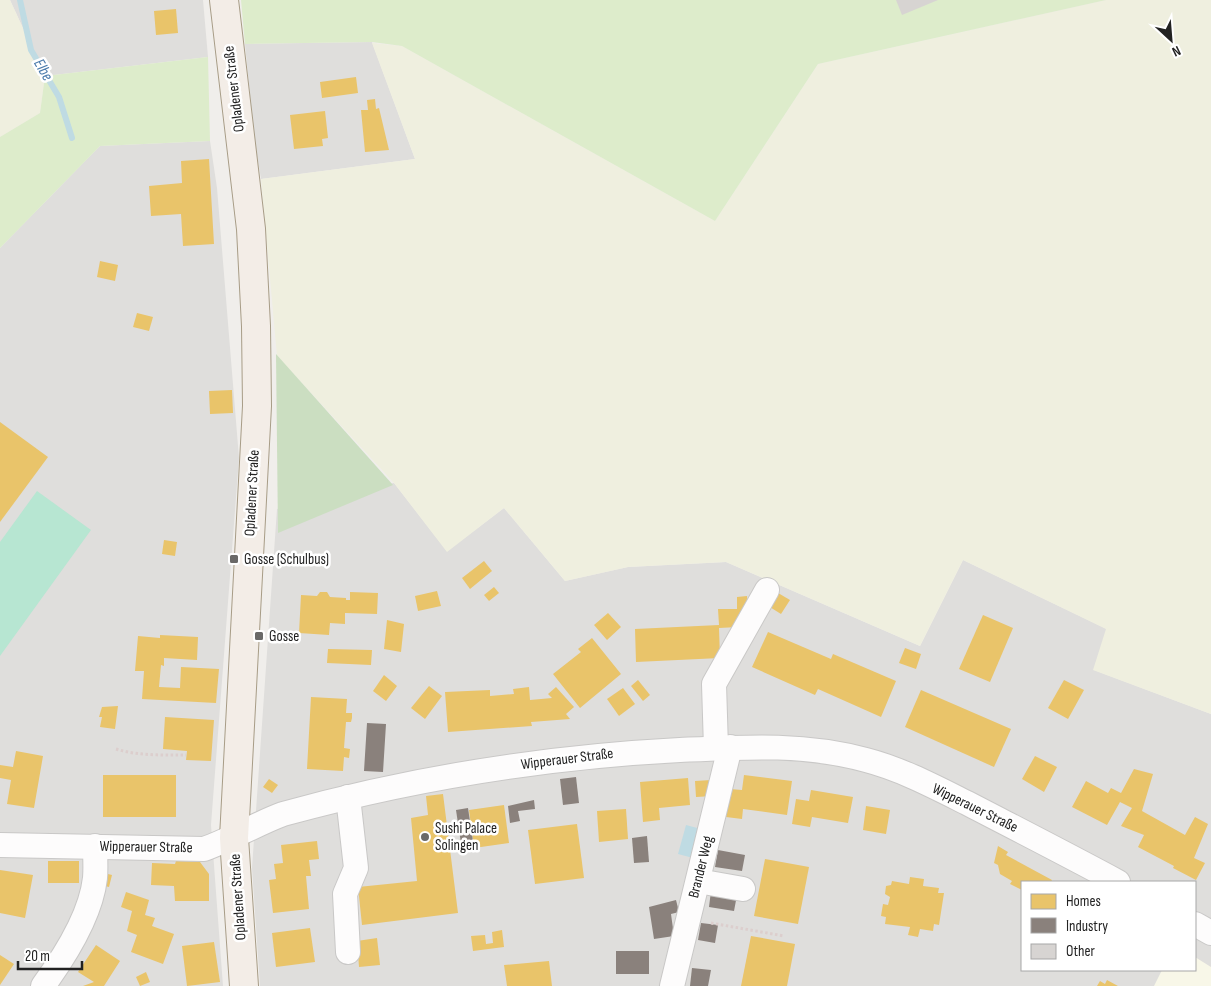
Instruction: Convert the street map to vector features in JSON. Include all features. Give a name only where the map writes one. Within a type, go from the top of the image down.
[{"type":"main road","name":"Opladener Straße","points":[[224,0],[251,228],[257,406],[234,838],[244,986]]},
{"type":"street","name":"Brander Weg","points":[[672,986],[698,882],[723,748],[714,684],[767,590]]},
{"type":"street","name":"Wipperauer Straße","points":[[0,845],[204,849],[234,838],[268,820],[412,782],[551,759],[603,754],[787,746],[868,760],[948,794],[1116,881]]},
{"type":"street","points":[[348,798],[356,868],[345,894],[348,952]]},
{"type":"street","points":[[43,986],[76,934],[84,917],[95,879],[96,846]]},
{"type":"street","points":[[698,882],[743,889]]},
{"type":"street","points":[[1196,925],[1211,933]]},
{"type":"path","points":[[116,749],[132,754],[141,752],[186,755]]},
{"type":"path","points":[[688,919],[784,936]]},
{"type":"shaded area","points":[[10,0],[203,0],[208,57],[45,76]]},
{"type":"shaded area","points":[[372,42],[415,159],[261,179],[254,137],[245,44]]},
{"type":"shaded area","points":[[210,141],[217,188],[239,458],[211,825],[223,986],[0,986],[0,248],[100,146]]},
{"type":"shaded area","points":[[394,483],[447,551],[504,508],[565,581],[628,567],[726,562],[920,646],[963,560],[1107,629],[1094,670],[1211,714],[1211,986],[260,986],[252,868],[277,509]]},
{"type":"shaded area","points":[[1196,958],[1211,967],[1211,986],[1154,986],[1162,971],[1196,971]]},
{"type":"green space","points":[[0,0],[10,0],[45,76],[40,113],[0,137]]},
{"type":"green space","points":[[241,0],[1106,0],[818,64],[715,221],[402,46],[372,42],[245,44]]},
{"type":"green space","points":[[1106,0],[1211,0],[1211,714],[1093,670],[1106,629],[963,560],[920,646],[726,562],[628,567],[565,581],[504,508],[447,552],[394,483],[277,356],[261,179],[415,159],[372,43],[402,46],[715,221],[818,64]]},
{"type":"green space","points":[[208,57],[210,141],[100,146],[0,248],[0,137],[40,113],[45,76]]},
{"type":"green space","points":[[276,354],[393,485],[278,533]]},
{"type":"green space","points":[[37,491],[91,530],[0,656],[0,542]]},
{"type":"water","points":[[686,825],[701,829],[693,858],[678,854]]},
{"type":"building: Homes","points":[[176,9],[178,33],[156,35],[154,11]]},
{"type":"building: Homes","points":[[356,77],[358,93],[322,98],[320,82]]},
{"type":"building: Homes","points":[[375,99],[376,109],[379,108],[389,150],[365,152],[361,110],[368,110],[367,100]]},
{"type":"building: Homes","points":[[325,111],[328,138],[322,139],[323,146],[294,149],[290,115]]},
{"type":"building: Homes","points":[[209,159],[214,244],[183,246],[181,214],[151,216],[149,186],[182,183],[181,161]]},
{"type":"building: Homes","points":[[100,261],[118,265],[115,281],[97,277]]},
{"type":"building: Homes","points":[[137,313],[153,317],[149,331],[133,327]]},
{"type":"building: Homes","points":[[232,390],[233,413],[210,414],[209,391]]},
{"type":"building: Homes","points":[[0,422],[48,457],[0,522]]},
{"type":"building: Homes","points":[[164,540],[177,542],[175,556],[162,554]]},
{"type":"building: Homes","points":[[484,561],[492,571],[470,589],[462,578]]},
{"type":"building: Homes","points":[[494,587],[499,593],[489,601],[484,595]]},
{"type":"building: Homes","points":[[773,590],[790,600],[781,614],[765,604]]},
{"type":"building: Homes","points":[[437,591],[441,606],[418,611],[415,596]]},
{"type":"building: Homes","points":[[320,592],[327,592],[330,597],[346,598],[346,600],[350,600],[350,592],[378,593],[377,614],[345,613],[345,624],[330,623],[329,635],[299,633],[301,595],[317,596]]},
{"type":"building: Homes","points":[[747,596],[748,615],[738,615],[738,627],[719,628],[720,658],[636,662],[635,629],[719,625],[718,609],[737,609],[737,597]]},
{"type":"building: Homes","points":[[608,613],[621,627],[607,640],[594,625]]},
{"type":"building: Homes","points":[[983,615],[1013,628],[990,682],[959,669]]},
{"type":"building: Homes","points":[[387,620],[404,624],[401,652],[384,649]]},
{"type":"building: Homes","points":[[768,632],[831,659],[833,654],[896,681],[881,717],[818,689],[815,695],[752,667]]},
{"type":"building: Homes","points":[[160,635],[198,637],[197,660],[164,658],[164,666],[161,665],[159,687],[180,688],[181,667],[219,669],[216,703],[142,699],[144,671],[135,671],[138,636],[160,638]]},
{"type":"building: Homes","points":[[592,638],[621,674],[580,708],[553,674],[581,652],[578,649]]},
{"type":"building: Homes","points":[[905,648],[921,654],[916,669],[899,663]]},
{"type":"building: Homes","points":[[328,649],[372,650],[371,665],[327,663]]},
{"type":"building: Homes","points":[[384,675],[397,686],[386,701],[373,691]]},
{"type":"building: Homes","points":[[638,680],[650,695],[643,701],[631,686]]},
{"type":"building: Homes","points":[[1064,680],[1084,690],[1068,719],[1048,708]]},
{"type":"building: Homes","points":[[429,686],[442,696],[425,719],[411,708]]},
{"type":"building: Homes","points":[[529,687],[530,700],[552,698],[548,694],[556,687],[574,707],[566,714],[570,719],[531,722],[532,726],[448,732],[445,692],[490,690],[490,696],[514,694],[513,689]]},
{"type":"building: Homes","points":[[623,688],[635,704],[619,716],[607,699]]},
{"type":"building: Homes","points":[[921,690],[1011,729],[994,767],[905,727]]},
{"type":"building: Homes","points":[[311,697],[347,699],[346,713],[352,713],[352,718],[351,722],[346,722],[344,748],[350,749],[349,758],[344,757],[343,771],[307,769]]},
{"type":"building: Homes","points":[[118,706],[115,729],[100,727],[102,717],[99,717],[102,707]]},
{"type":"building: Homes","points":[[165,717],[214,720],[211,761],[186,760],[187,751],[163,749]]},
{"type":"building: Homes","points":[[16,751],[43,756],[34,808],[7,804],[11,780],[0,778],[0,765],[13,767]]},
{"type":"building: Homes","points":[[1035,756],[1057,767],[1044,792],[1022,779]]},
{"type":"building: Homes","points":[[1134,769],[1153,774],[1142,811],[1185,835],[1195,817],[1208,824],[1194,858],[1205,863],[1196,880],[1138,847],[1144,835],[1121,826],[1132,808],[1120,802],[1107,825],[1072,807],[1086,781],[1108,793],[1111,788],[1121,793]]},
{"type":"building: Homes","points":[[103,775],[176,775],[176,817],[103,817]]},
{"type":"building: Homes","points":[[744,775],[792,781],[787,815],[743,809],[742,819],[726,817],[730,789],[742,790]]},
{"type":"building: Homes","points":[[688,778],[690,805],[659,808],[660,820],[643,822],[640,782]]},
{"type":"building: Homes","points":[[269,779],[278,785],[272,793],[263,787]]},
{"type":"building: Homes","points":[[711,780],[713,796],[696,797],[695,781]]},
{"type":"building: Homes","points":[[811,790],[853,797],[848,823],[812,817],[810,827],[792,824],[796,799],[809,801]]},
{"type":"building: Homes","points":[[443,794],[458,913],[362,925],[358,887],[417,881],[411,818],[428,815],[426,796]]},
{"type":"building: Homes","points":[[504,805],[509,843],[474,848],[469,810]]},
{"type":"building: Homes","points":[[866,806],[890,810],[886,834],[863,830]]},
{"type":"building: Homes","points":[[626,809],[628,839],[599,842],[597,811]]},
{"type":"building: Homes","points":[[577,824],[584,878],[535,884],[528,830]]},
{"type":"building: Homes","points":[[317,841],[319,859],[309,860],[311,876],[306,876],[309,909],[273,913],[269,880],[276,879],[274,864],[283,863],[281,845]]},
{"type":"building: Homes","points":[[998,846],[1008,852],[1006,855],[1052,880],[1021,881],[1021,890],[1010,884],[1012,881],[1000,874],[998,865],[994,863]]},
{"type":"building: Homes","points":[[765,859],[809,867],[798,924],[754,916]]},
{"type":"building: Homes","points":[[48,861],[79,861],[79,883],[48,883]]},
{"type":"building: Homes","points":[[176,861],[200,862],[209,874],[209,901],[175,901],[174,886],[151,885],[152,863],[175,864]]},
{"type":"building: Homes","points":[[0,870],[33,875],[25,918],[0,913]]},
{"type":"building: Homes","points":[[104,873],[112,875],[109,887],[101,885]]},
{"type":"building: Homes","points":[[910,877],[924,879],[923,886],[939,888],[938,893],[944,893],[939,925],[934,924],[933,931],[920,929],[918,937],[908,935],[910,927],[885,924],[886,917],[881,916],[883,904],[888,905],[890,897],[885,894],[886,886],[891,885],[892,881],[909,884]]},
{"type":"building: Homes","points":[[126,892],[149,900],[145,915],[155,918],[152,926],[174,934],[163,964],[131,952],[137,935],[127,931],[132,911],[121,907]]},
{"type":"building: Homes","points":[[310,928],[315,962],[276,967],[272,933]]},
{"type":"building: Homes","points":[[502,930],[504,947],[473,951],[471,936],[485,935],[486,944],[493,943],[492,932]]},
{"type":"building: Homes","points":[[751,936],[795,944],[787,986],[741,986]]},
{"type":"building: Homes","points":[[377,938],[380,965],[359,967],[357,941]]},
{"type":"building: Homes","points":[[214,942],[220,982],[187,986],[182,946]]},
{"type":"building: Homes","points":[[96,945],[120,961],[104,986],[83,986],[94,982],[78,972]]},
{"type":"building: Homes","points":[[0,955],[14,964],[0,985]]},
{"type":"building: Homes","points":[[549,961],[552,986],[507,986],[504,965]]},
{"type":"building: Homes","points":[[146,972],[150,982],[140,986],[136,977]]},
{"type":"building: Homes","points":[[1107,980],[1118,986],[1097,986],[1100,981],[1105,984]]},
{"type":"building: Industry","points":[[367,723],[386,724],[383,772],[364,771]]},
{"type":"building: Industry","points":[[576,777],[579,803],[563,805],[560,779]]},
{"type":"building: Industry","points":[[534,800],[535,809],[518,811],[520,821],[510,823],[508,806]]},
{"type":"building: Industry","points":[[468,808],[474,848],[462,850],[456,810]]},
{"type":"building: Industry","points":[[647,836],[649,862],[634,863],[632,838]]},
{"type":"building: Industry","points":[[718,850],[745,855],[742,871],[715,867]]},
{"type":"building: Industry","points":[[711,891],[737,895],[734,911],[709,907]]},
{"type":"building: Industry","points":[[676,900],[679,912],[671,914],[674,936],[654,939],[649,907]]},
{"type":"building: Industry","points":[[701,923],[718,925],[715,943],[698,940]]},
{"type":"building: Industry","points":[[616,951],[649,951],[649,974],[616,974]]},
{"type":"building: Industry","points":[[692,968],[711,970],[708,986],[690,986]]},
{"type":"building: Other","points":[[896,0],[938,0],[902,15]]},
{"type":"waterway","name":"Elbe","points":[[20,0],[31,50],[59,97],[72,138]]},
{"type":"place","name":"Gosse (Schulbus)","points":[[234,559]]},
{"type":"place","name":"Gosse","points":[[259,636]]},
{"type":"place","name":"Sushi Palace Solingen","points":[[425,837]]}]
